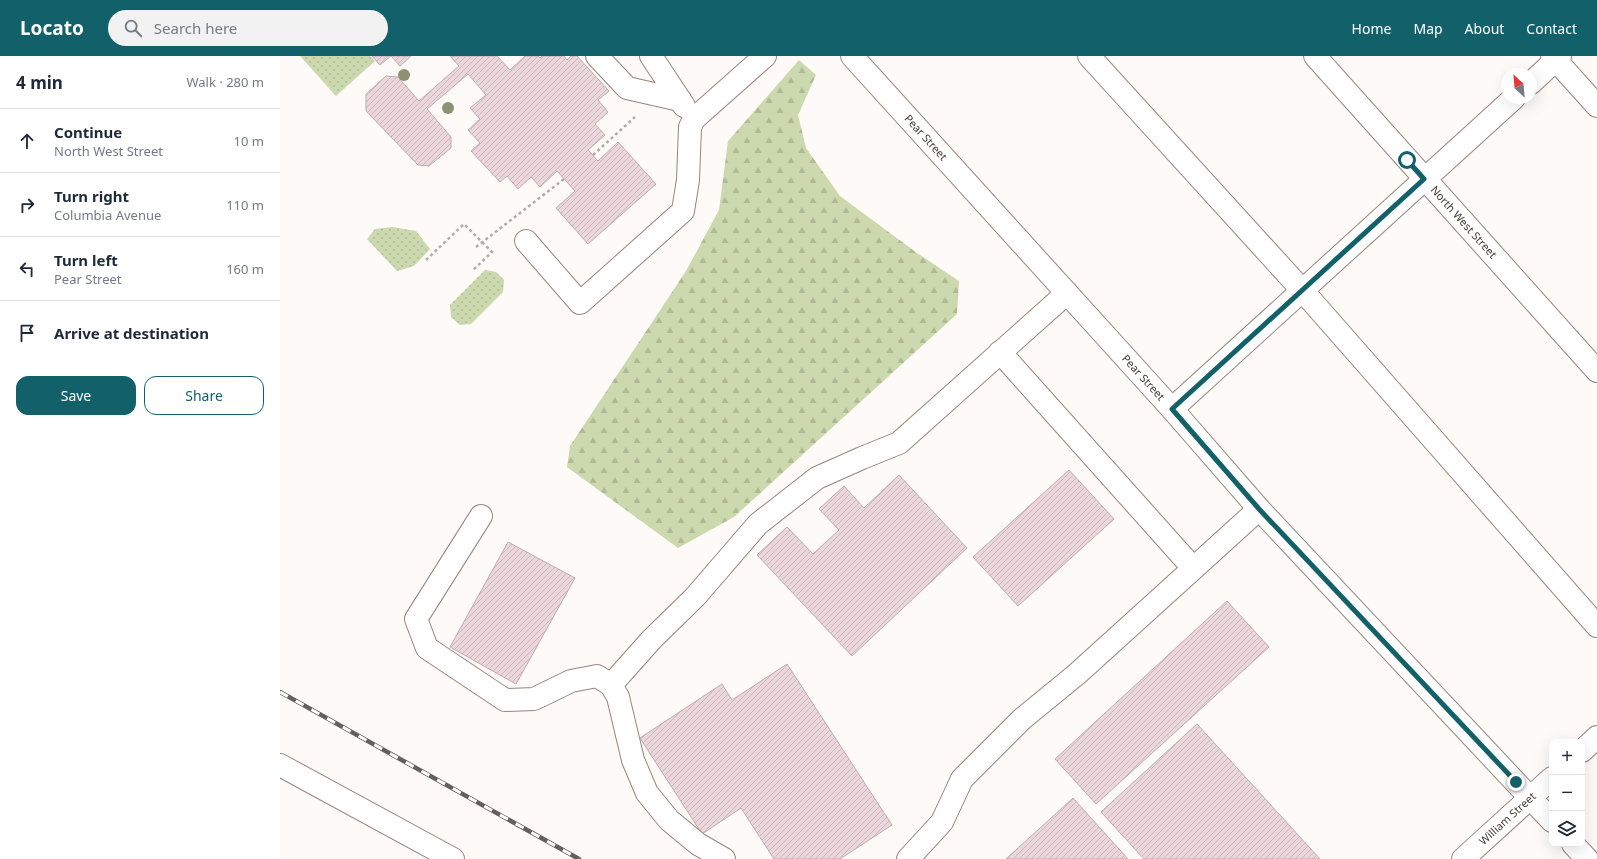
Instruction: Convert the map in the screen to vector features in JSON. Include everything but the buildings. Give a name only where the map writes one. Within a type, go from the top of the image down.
[{"type":"street","points":[[597,56],[627,88],[680,100]]},
{"type":"street","points":[[651,56],[694,119]]},
{"type":"street","points":[[526,241],[580,303],[683,211],[688,180],[690,127],[694,119],[765,56]]},
{"type":"street","name":"Pear Street","points":[[852,56],[1172,409],[1259,509],[1549,818]]},
{"type":"street","points":[[1089,56],[1302,290],[1597,626]]},
{"type":"street","name":"North West Street","points":[[1315,56],[1597,371]]},
{"type":"street","points":[[1537,76],[1556,57],[1597,106]]},
{"type":"street","points":[[1172,409],[1507,104]]},
{"type":"street","points":[[611,685],[652,639],[695,597],[758,524],[818,478],[899,443],[1066,293]]},
{"type":"street","points":[[1000,352],[1194,568]]},
{"type":"street","points":[[908,859],[942,822],[962,779],[1022,719],[1078,674],[1259,509]]},
{"type":"street","points":[[481,516],[416,620],[427,648],[505,700],[534,698],[571,680],[597,676],[611,685],[618,697],[633,760],[647,793],[669,820],[698,844],[724,859]]},
{"type":"street","points":[[1585,748],[1597,737]]},
{"type":"street","points":[[280,765],[453,859]]},
{"type":"street","name":"William Street","points":[[1463,859],[1549,781]]},
{"type":"street","points":[[1576,847],[1587,859]]},
{"type":"path","points":[[592,155],[635,117]]},
{"type":"path","points":[[476,247],[564,179]]},
{"type":"path","points":[[426,260],[464,224],[492,252],[472,271]]},
{"type":"green space","points":[[300,56],[370,56],[375,61],[336,96]]},
{"type":"green space","points":[[799,60],[816,75],[798,115],[806,148],[840,196],[917,253],[959,281],[957,314],[734,517],[678,548],[567,467],[570,446],[686,271],[719,210],[728,141]]},
{"type":"green space","points":[[392,227],[416,231],[430,249],[414,266],[397,271],[367,239],[375,229]]},
{"type":"green space","points":[[485,270],[496,272],[504,280],[503,292],[471,324],[460,325],[451,317],[450,305]]},
{"type":"railway","points":[[280,692],[579,859]]},
{"type":"route","points":[[1407,160],[1424,179],[1172,409],[1259,509],[1516,782]]}]
